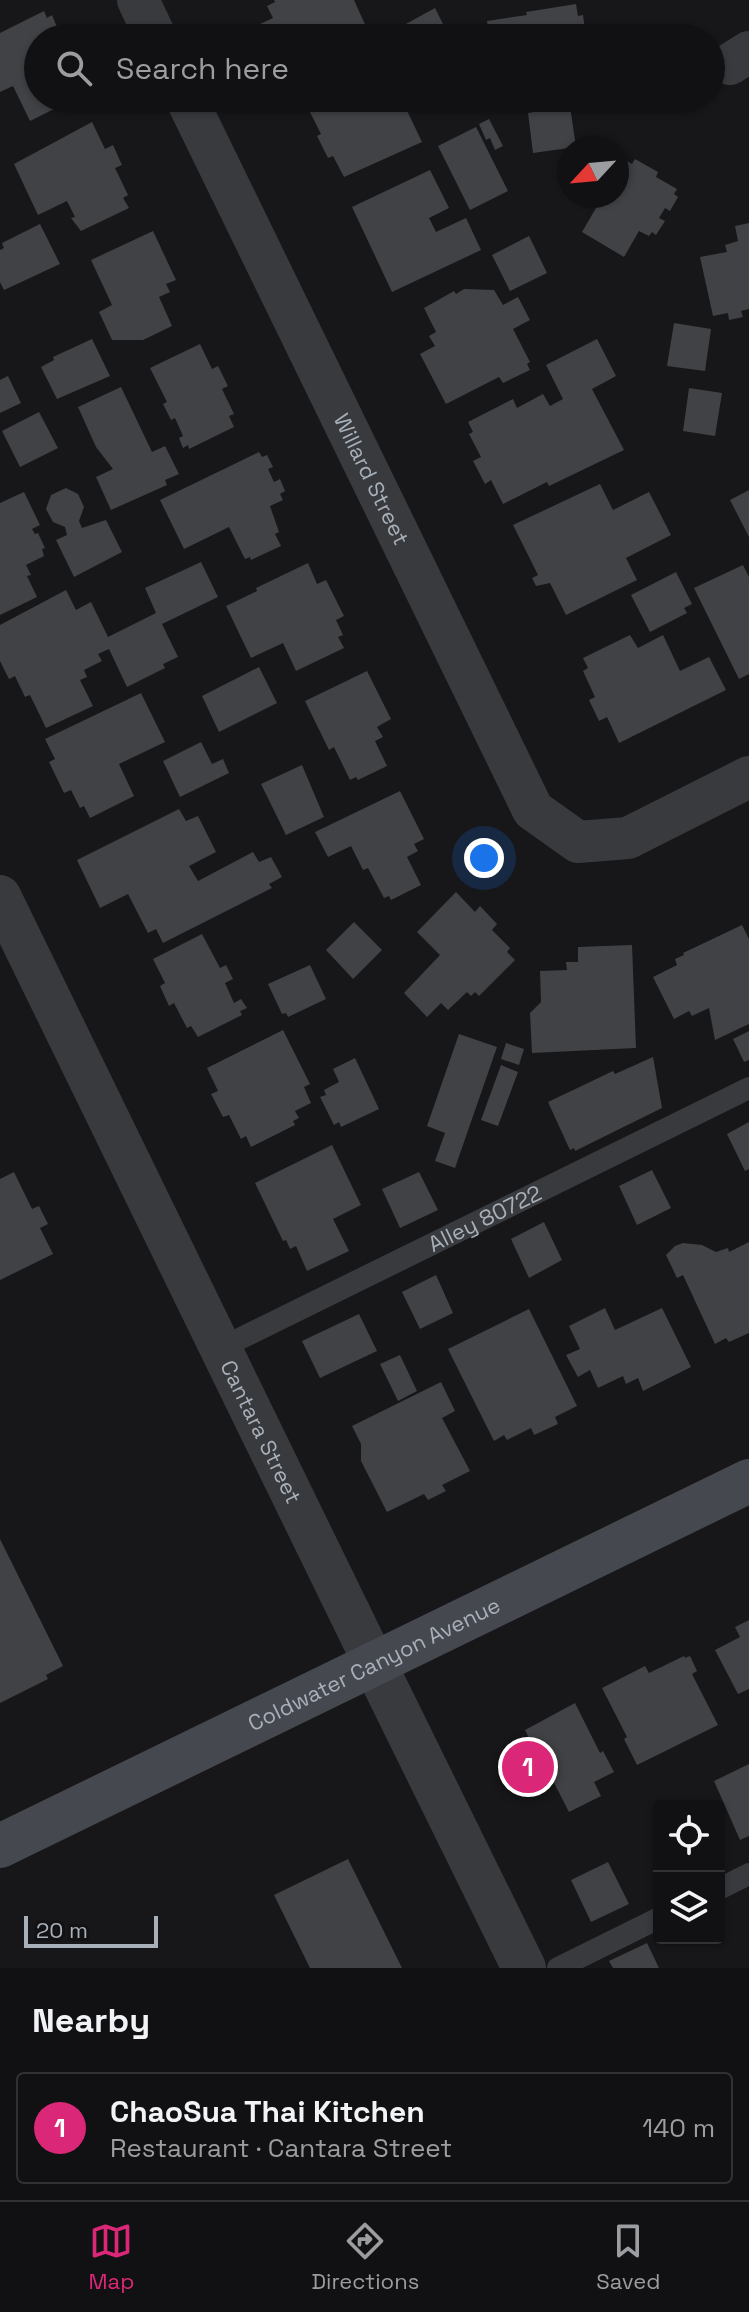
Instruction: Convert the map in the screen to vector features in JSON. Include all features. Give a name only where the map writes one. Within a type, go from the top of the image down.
[{"type":"main road","name":"Coldwater Canyon Avenue","points":[[0,1846],[749,1481]]},
{"type":"street","points":[[138,0],[149,24]]},
{"type":"street","name":"Willard Street","points":[[193,112],[533,810],[578,842],[628,838],[749,777]]},
{"type":"street","name":"Cantara Street","points":[[0,896],[524,1968]]},
{"type":"lane","name":"Alley 80722","points":[[221,1348],[749,1088]]},
{"type":"lane","points":[[725,1886],[749,1874]]},
{"type":"lane","points":[[558,1968],[653,1921]]},
{"type":"building","points":[[354,0],[365,24],[260,24],[273,18],[267,6],[275,2]]},
{"type":"building","points":[[576,4],[578,16],[583,15],[584,24],[488,24],[487,21],[527,15],[526,12]]},
{"type":"building","points":[[435,8],[443,24],[406,24]]},
{"type":"building","points":[[44,11],[47,18],[52,15],[56,24],[24,24],[24,109],[13,86],[0,92],[0,33]]},
{"type":"building","points":[[26,112],[48,112],[30,121]]},
{"type":"building","points":[[310,112],[408,112],[422,142],[344,177],[333,156],[328,158],[317,136],[321,134]]},
{"type":"building","points":[[571,112],[574,136],[557,136],[557,150],[533,153],[528,113]]},
{"type":"building","points":[[489,119],[503,146],[495,150],[490,138],[486,140],[479,124]]},
{"type":"building","points":[[92,122],[105,149],[113,145],[122,165],[115,168],[128,195],[123,198],[129,208],[81,231],[71,218],[75,217],[67,201],[38,215],[14,164]]},
{"type":"building","points":[[476,127],[508,191],[470,210],[438,146]]},
{"type":"building","points":[[635,159],[658,172],[656,177],[677,189],[674,194],[678,197],[670,211],[665,208],[659,218],[665,221],[656,235],[652,232],[649,236],[639,231],[624,257],[582,232],[596,208],[629,208],[629,162],[632,164]]},
{"type":"building","points":[[430,170],[449,208],[429,218],[436,232],[466,218],[481,250],[392,292],[352,207]]},
{"type":"building","points":[[749,223],[749,309],[741,311],[743,317],[729,320],[728,313],[713,316],[700,257],[727,252],[725,245],[738,241],[735,226]]},
{"type":"building","points":[[40,224],[60,264],[4,290],[0,282],[2,243]]},
{"type":"building","points":[[153,231],[176,280],[166,284],[170,292],[159,297],[172,326],[143,340],[112,340],[99,312],[112,305],[91,260]]},
{"type":"building","points":[[529,236],[547,273],[510,291],[492,255]]},
{"type":"building","points":[[464,289],[494,290],[503,305],[518,297],[530,320],[513,329],[530,362],[527,364],[530,370],[503,383],[499,377],[446,404],[420,354],[435,346],[429,336],[436,332],[424,308],[454,291],[456,294]]},
{"type":"building","points":[[674,323],[711,329],[705,371],[667,366]]},
{"type":"building","points":[[92,339],[110,376],[57,399],[41,367],[54,360],[53,357]]},
{"type":"building","points":[[597,339],[616,376],[592,389],[624,450],[503,504],[491,480],[485,484],[473,461],[481,457],[469,434],[473,432],[468,422],[513,399],[517,408],[543,394],[550,406],[563,399],[546,365]]},
{"type":"building","points":[[200,344],[212,369],[218,366],[228,386],[222,389],[234,414],[229,416],[234,427],[189,449],[188,445],[183,448],[179,438],[183,436],[175,418],[171,420],[163,404],[167,402],[150,368]]},
{"type":"building","points":[[8,376],[21,403],[0,413],[0,380]]},
{"type":"building","points":[[121,387],[152,452],[165,446],[179,474],[165,480],[167,485],[111,510],[96,477],[113,469],[96,447],[78,407]]},
{"type":"building","points":[[689,388],[722,393],[715,436],[683,431]]},
{"type":"building","points":[[39,412],[58,448],[20,467],[2,431]]},
{"type":"building","points":[[259,452],[262,457],[267,455],[273,467],[268,469],[274,482],[280,479],[285,491],[280,494],[283,500],[270,506],[279,532],[275,534],[281,546],[251,560],[250,557],[245,559],[229,527],[184,549],[160,500]]},
{"type":"building","points":[[600,484],[613,510],[649,492],[671,535],[626,558],[637,580],[566,615],[550,583],[536,586],[532,578],[538,575],[513,525]]},
{"type":"building","points":[[66,488],[78,494],[84,507],[79,521],[82,528],[106,520],[122,552],[74,577],[56,540],[67,535],[65,527],[53,522],[46,509],[51,495]]},
{"type":"building","points":[[749,490],[749,537],[730,500]]},
{"type":"building","points":[[24,492],[40,525],[32,529],[35,534],[38,533],[45,548],[42,549],[44,556],[26,565],[31,575],[27,576],[37,597],[0,615],[0,503]]},
{"type":"building","points":[[201,562],[218,597],[162,624],[178,657],[163,664],[165,668],[127,687],[109,649],[98,654],[102,661],[84,670],[87,677],[80,680],[93,706],[46,728],[30,695],[25,697],[15,676],[9,679],[0,661],[0,625],[66,590],[76,610],[91,602],[108,637],[156,613],[145,588]]},
{"type":"building","points":[[308,563],[317,584],[326,580],[344,616],[336,620],[343,635],[338,637],[344,648],[296,671],[283,643],[251,658],[226,606]]},
{"type":"building","points":[[743,565],[749,577],[749,674],[739,679],[694,588]]},
{"type":"building","points":[[676,572],[692,604],[684,608],[687,613],[650,632],[631,595]]},
{"type":"building","points":[[630,635],[638,648],[663,635],[680,671],[709,657],[726,690],[619,743],[607,717],[599,721],[589,700],[595,697],[583,671],[588,668],[583,658]]},
{"type":"building","points":[[259,667],[277,703],[219,732],[202,696]]},
{"type":"building","points":[[367,671],[391,719],[377,727],[383,737],[375,741],[387,766],[358,780],[356,777],[350,780],[334,747],[329,750],[305,701]]},
{"type":"building","points":[[141,693],[165,742],[119,764],[134,796],[90,818],[84,806],[80,808],[71,790],[64,793],[49,762],[55,759],[45,739]]},
{"type":"building","points":[[201,742],[212,764],[223,759],[229,773],[180,797],[163,761]]},
{"type":"building","points":[[302,765],[324,817],[286,835],[261,784]]},
{"type":"building","points":[[400,791],[424,839],[414,844],[418,851],[407,857],[421,885],[391,900],[389,896],[384,898],[368,868],[363,870],[351,846],[328,857],[315,832]]},
{"type":"building","points":[[179,809],[186,821],[198,816],[216,852],[189,866],[198,881],[253,852],[259,862],[271,857],[282,877],[269,884],[272,888],[163,943],[156,929],[148,933],[128,894],[100,908],[77,860]]},
{"type":"building","points":[[456,892],[475,912],[480,906],[497,924],[492,930],[510,948],[507,952],[515,960],[479,996],[475,992],[471,996],[467,992],[448,1010],[441,1003],[427,1017],[404,993],[440,955],[417,932]]},
{"type":"building","points":[[354,922],[382,950],[353,979],[326,950]]},
{"type":"building","points":[[742,925],[749,939],[749,1024],[715,1040],[709,1008],[692,1016],[689,1011],[674,1019],[653,977],[677,965],[675,959],[683,953]]},
{"type":"building","points":[[202,934],[220,968],[226,965],[233,979],[225,983],[234,1003],[241,999],[247,1008],[240,1011],[242,1015],[198,1037],[191,1026],[187,1028],[174,1003],[169,1006],[160,986],[165,983],[153,959]]},
{"type":"building","points":[[632,945],[636,1048],[532,1053],[530,1013],[541,1002],[540,971],[567,970],[566,962],[578,962],[578,947]]},
{"type":"building","points":[[310,965],[326,999],[288,1017],[286,1013],[282,1014],[268,984]]},
{"type":"building","points":[[283,1030],[310,1084],[304,1087],[311,1103],[295,1111],[299,1118],[293,1121],[295,1125],[251,1147],[246,1136],[241,1139],[229,1115],[223,1117],[211,1094],[218,1091],[207,1068]]},
{"type":"building","points":[[749,1031],[749,1060],[744,1062],[733,1039]]},
{"type":"building","points":[[459,1034],[497,1047],[455,1168],[435,1161],[445,1133],[427,1126]]},
{"type":"building","points":[[506,1043],[524,1049],[519,1065],[501,1059]]},
{"type":"building","points":[[653,1057],[662,1108],[575,1151],[574,1148],[570,1150],[548,1102],[613,1071],[615,1074]]},
{"type":"building","points":[[355,1058],[379,1109],[341,1127],[339,1122],[334,1125],[320,1097],[326,1095],[324,1090],[339,1082],[333,1069]]},
{"type":"building","points":[[501,1065],[518,1072],[498,1126],[481,1120]]},
{"type":"building","points":[[749,1122],[749,1169],[745,1171],[727,1134]]},
{"type":"building","points":[[332,1145],[361,1205],[333,1219],[349,1251],[307,1271],[296,1246],[290,1249],[286,1240],[283,1241],[255,1183]]},
{"type":"building","points":[[652,1170],[671,1208],[637,1225],[619,1186]]},
{"type":"building","points":[[14,1172],[32,1209],[39,1206],[48,1224],[40,1228],[53,1254],[0,1280],[0,1179]]},
{"type":"building","points":[[419,1172],[438,1210],[400,1228],[382,1189]]},
{"type":"building","points":[[544,1222],[562,1260],[529,1278],[511,1239]]},
{"type":"building","points":[[749,1242],[749,1333],[729,1342],[726,1338],[715,1344],[683,1275],[677,1278],[666,1255],[683,1243],[702,1245],[716,1252],[728,1248],[729,1252]]},
{"type":"building","points":[[436,1275],[453,1313],[420,1329],[402,1292]]},
{"type":"building","points":[[605,1308],[615,1330],[662,1308],[691,1367],[643,1391],[638,1378],[626,1384],[623,1376],[598,1388],[590,1370],[578,1377],[566,1355],[580,1349],[569,1326]]},
{"type":"building","points":[[529,1309],[577,1406],[555,1417],[558,1424],[534,1435],[531,1428],[507,1440],[504,1435],[494,1441],[448,1349]]},
{"type":"building","points":[[359,1314],[377,1351],[320,1378],[302,1341]]},
{"type":"building","points":[[400,1355],[417,1391],[398,1401],[380,1364]]},
{"type":"building","points":[[441,1382],[455,1411],[442,1418],[470,1471],[442,1485],[446,1491],[428,1500],[424,1494],[387,1512],[361,1461],[361,1444],[352,1426]]},
{"type":"building","points":[[0,1539],[63,1666],[46,1675],[48,1679],[0,1703]]},
{"type":"building","points":[[749,1620],[749,1689],[738,1694],[715,1650],[740,1637],[735,1627]]},
{"type":"building","points":[[690,1656],[697,1671],[692,1674],[718,1725],[637,1765],[624,1739],[627,1737],[602,1688],[645,1666],[649,1673]]},
{"type":"building","points":[[575,1703],[600,1753],[603,1751],[614,1772],[594,1782],[601,1796],[569,1812],[553,1781],[528,1794],[506,1750],[529,1738],[525,1730]]},
{"type":"building","points":[[749,1764],[749,1836],[740,1840],[725,1800],[714,1781]]},
{"type":"building","points":[[348,1859],[402,1968],[310,1968],[274,1895]]},
{"type":"building","points":[[608,1862],[629,1904],[591,1922],[571,1880]]},
{"type":"building","points":[[647,1943],[659,1968],[613,1968],[609,1961]]},
{"type":"place","name":"ChaoSua Thai Kitchen","points":[[528,1767]]}]
